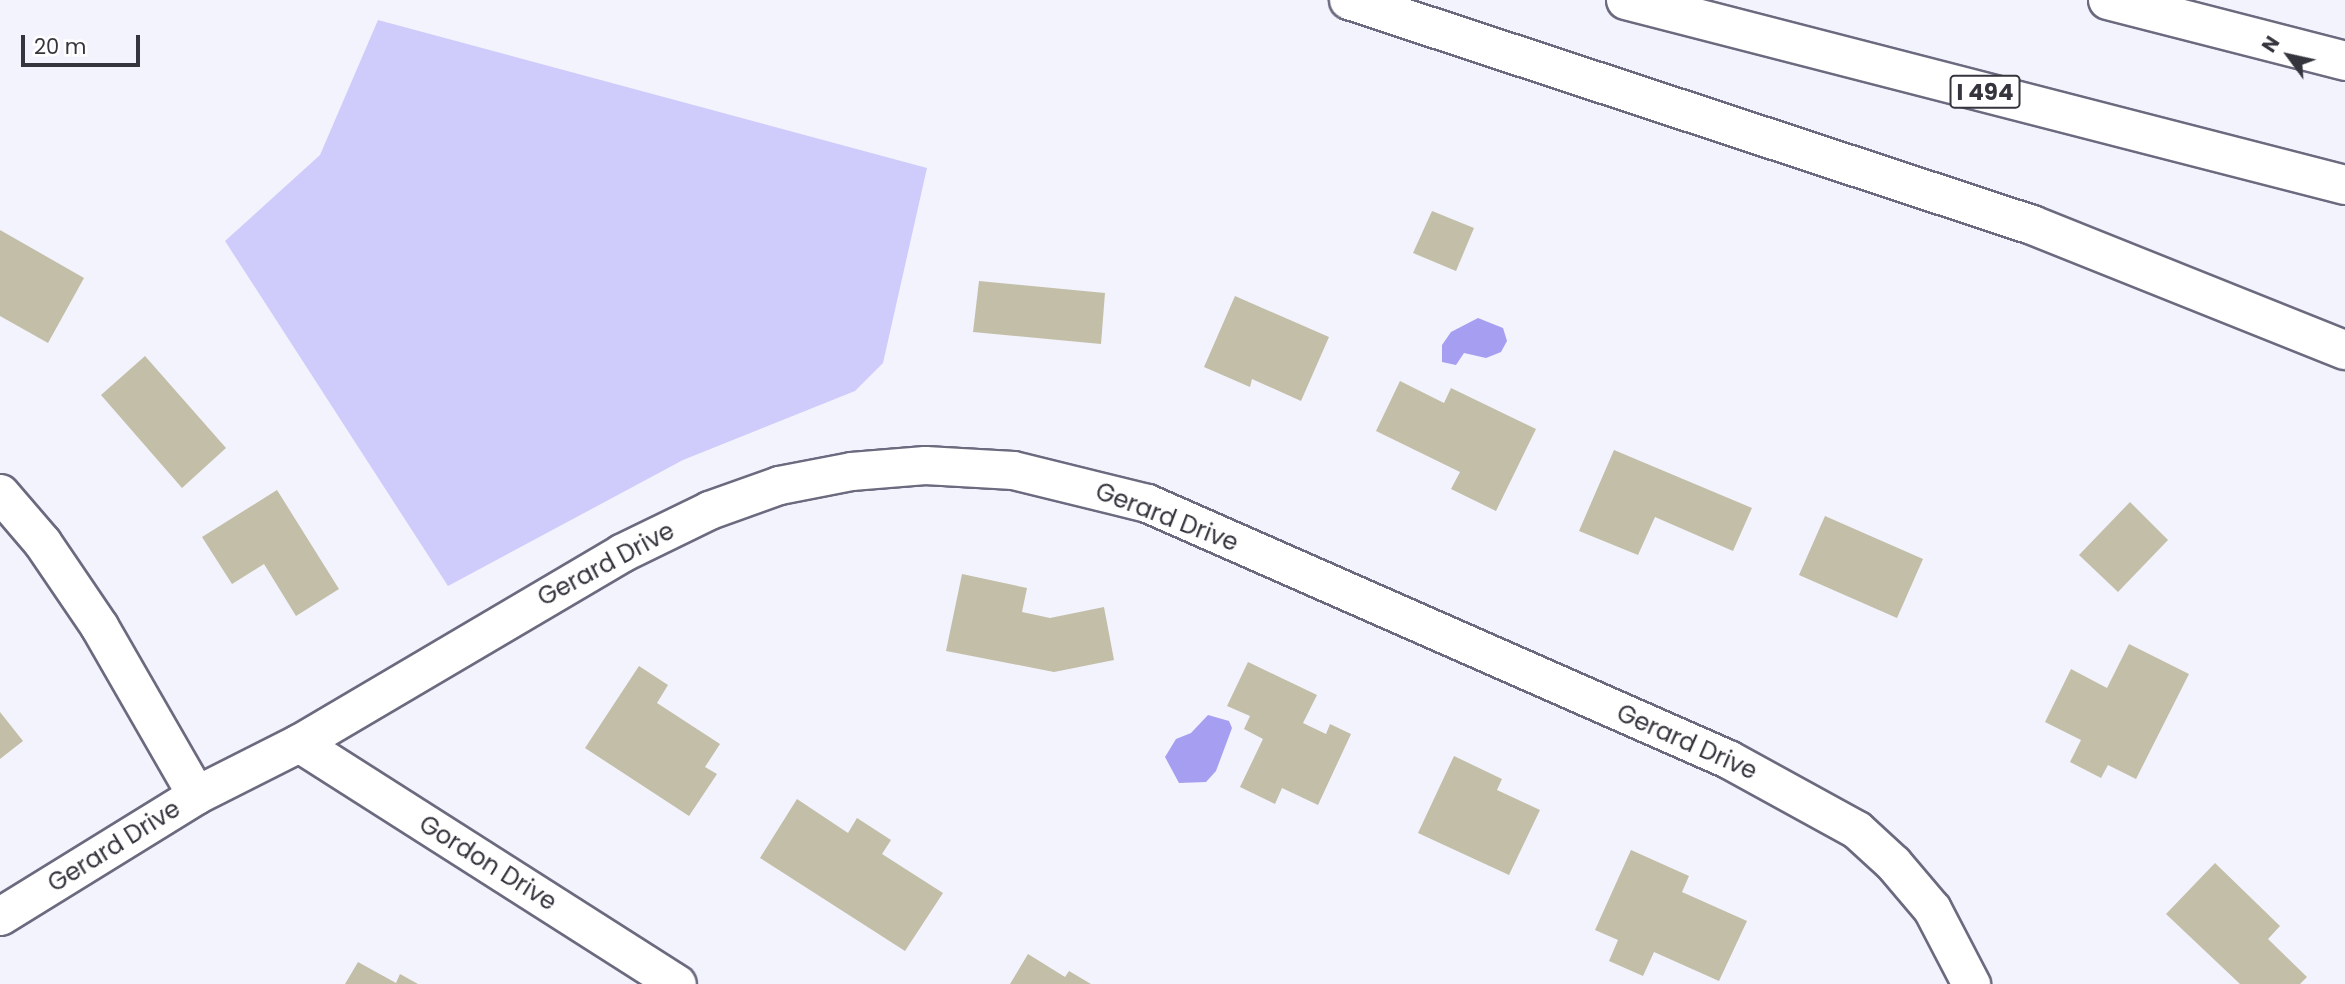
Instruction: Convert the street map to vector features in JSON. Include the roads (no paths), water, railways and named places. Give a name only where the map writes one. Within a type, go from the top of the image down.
[{"type":"highway","points":[[1349,0],[2032,225],[2345,349]]},
{"type":"highway","name":"I 494","points":[[1626,0],[2345,185]]},
{"type":"highway","points":[[2108,0],[2345,61]]},
{"type":"street","name":"Gerard Drive","points":[[0,916],[196,795],[299,743],[621,553],[709,510],[779,485],[851,471],[925,466],[1013,470],[1147,503],[1727,759],[1804,798],[1857,830],[1893,863],[1932,909],[1971,984]]},
{"type":"street","points":[[0,493],[42,542],[99,626],[196,795]]},
{"type":"street","name":"Gordon Drive","points":[[299,743],[677,984]]}]
